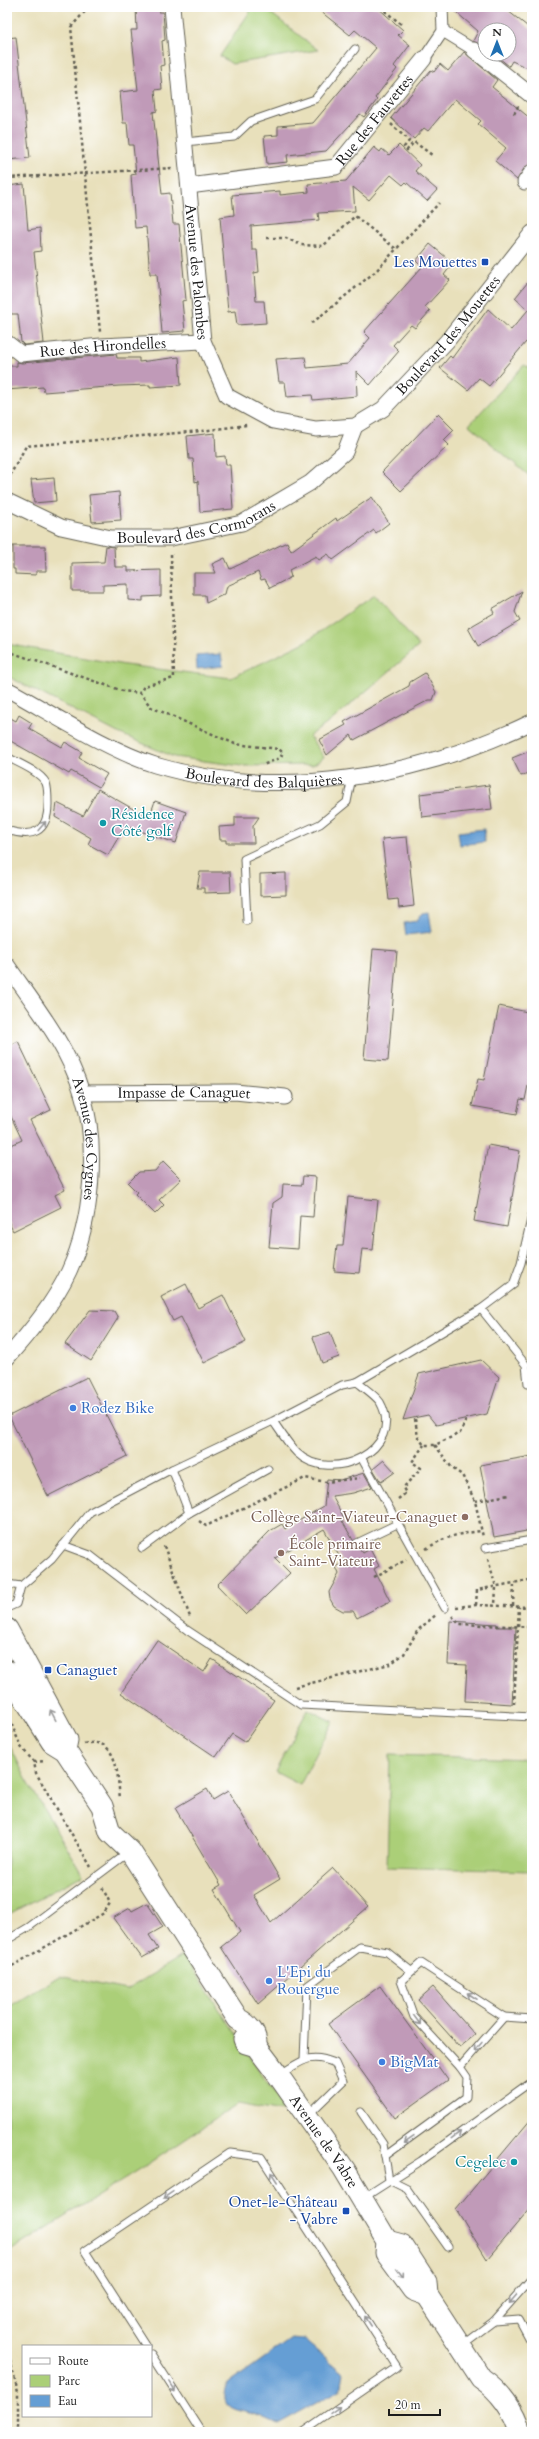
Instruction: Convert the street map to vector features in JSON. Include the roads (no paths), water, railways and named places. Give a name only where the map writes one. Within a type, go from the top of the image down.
[{"type":"main road","points":[[7,1629],[67,1740],[64,1750],[52,1742],[7,1671]]},
{"type":"main road","name":"Avenue de Vabre","points":[[64,1750],[102,1806],[122,1823],[130,1851],[238,2019],[238,2028],[246,2043],[256,2046],[278,2075],[363,2199],[387,2241],[386,2253],[413,2290],[427,2295],[481,2378],[483,2393],[507,2427],[519,2432]]},
{"type":"street","name":"Avenue des Palombes","points":[[172,7],[190,186],[203,341],[227,396],[273,421],[316,429],[355,426]]},
{"type":"street","points":[[442,7],[443,31],[474,50],[532,96]]},
{"type":"street","name":"Rue des Fauvettes","points":[[190,186],[336,167],[424,59],[443,31]]},
{"type":"street","name":"Boulevard des Mouettes","points":[[355,426],[383,409],[447,341],[532,233]]},
{"type":"street","name":"Rue des Hirondelles","points":[[7,343],[21,354],[101,346],[203,341]]},
{"type":"street","name":"Boulevard des Cormorans","points":[[7,501],[61,527],[111,538],[171,538],[242,523],[310,483],[345,452],[355,426]]},
{"type":"street","name":"Boulevard des Balquières","points":[[7,689],[118,750],[154,764],[186,773],[223,780],[256,782],[352,777],[426,762],[486,743],[532,722]]},
{"type":"street","name":"Avenue des Cygnes","points":[[7,965],[63,1050],[82,1093],[90,1134],[92,1169],[83,1234],[68,1272],[31,1331],[7,1358]]},
{"type":"street","name":"Impasse de Canaguet","points":[[82,1093],[235,1092],[284,1097]]},
{"type":"lane","points":[[185,142],[234,137],[251,121],[315,100],[355,48]]},
{"type":"lane","points":[[7,757],[36,773],[46,783],[48,818],[40,830],[32,834],[20,834],[7,830]]},
{"type":"lane","points":[[247,921],[244,858],[320,824],[347,802],[352,777]]},
{"type":"lane","points":[[7,1608],[16,1604],[21,1586],[52,1559],[90,1512],[172,1469],[273,1421],[342,1385],[357,1382],[481,1309],[513,1285],[521,1263],[532,1215]]},
{"type":"lane","points":[[481,1309],[526,1365],[528,1384]]},
{"type":"lane","points":[[273,1421],[297,1454],[310,1461],[325,1465],[345,1464],[362,1459],[381,1441],[386,1424],[379,1402],[357,1382]]},
{"type":"lane","points":[[362,1459],[386,1505],[445,1608]]},
{"type":"lane","points":[[172,1469],[189,1513]]},
{"type":"lane","points":[[142,1548],[189,1513],[268,1469]]},
{"type":"lane","points":[[357,1543],[397,1524]]},
{"type":"lane","points":[[485,1548],[532,1540]]},
{"type":"lane","points":[[63,1545],[90,1555],[187,1630],[283,1695],[301,1705],[532,1717]]},
{"type":"lane","points":[[7,1584],[21,1586]]},
{"type":"lane","points":[[7,1940],[29,1927],[97,1878],[130,1851]]},
{"type":"lane","points":[[304,2060],[308,1986],[360,1947],[387,1952],[411,1971]]},
{"type":"lane","points":[[385,2156],[466,2097],[467,2077],[460,2067],[414,2018],[401,1981],[411,1971],[421,1962],[504,2018],[532,2019]]},
{"type":"lane","points":[[460,2067],[504,2018]]},
{"type":"lane","points":[[278,2075],[304,2060],[319,2057],[335,2063],[343,2082],[307,2116]]},
{"type":"lane","points":[[363,2199],[389,2180],[422,2161],[532,2081]]},
{"type":"lane","points":[[361,2112],[383,2144],[389,2180]]},
{"type":"lane","points":[[145,2345],[85,2251],[230,2153],[261,2157],[398,2367],[304,2432]]},
{"type":"lane","points":[[389,2180],[407,2189],[448,2247]]},
{"type":"lane","points":[[461,2346],[494,2321],[532,2278]]},
{"type":"lane","points":[[494,2321],[519,2318],[532,2343]]},
{"type":"lane","points":[[152,2356],[201,2432]]},
{"type":"water","points":[[221,654],[223,666],[197,669],[196,656]]},
{"type":"water","points":[[484,829],[485,842],[460,845],[458,832]]},
{"type":"water","points":[[429,912],[432,932],[406,935],[404,923],[416,921],[423,913]]},
{"type":"water","points":[[291,2339],[304,2340],[343,2373],[340,2390],[278,2424],[260,2416],[236,2410],[227,2405],[225,2393],[228,2384]]},
{"type":"place","name":"Les Mouettes","points":[[485,262]]},
{"type":"place","name":"Résidence Côté golf","points":[[103,823]]},
{"type":"place","name":"Rodez Bike","points":[[73,1408]]},
{"type":"place","name":"Collège Saint-Viateur-Canaguet","points":[[465,1517]]},
{"type":"place","name":"École primaire Saint-Viateur","points":[[281,1553]]},
{"type":"place","name":"Canaguet","points":[[48,1670]]},
{"type":"place","name":"L'Epi du Rouergue","points":[[269,1981]]},
{"type":"place","name":"BigMat","points":[[382,2062]]},
{"type":"place","name":"Cegelec","points":[[514,2162]]},
{"type":"place","name":"Onet-le-Château - Vabre","points":[[346,2211]]}]
